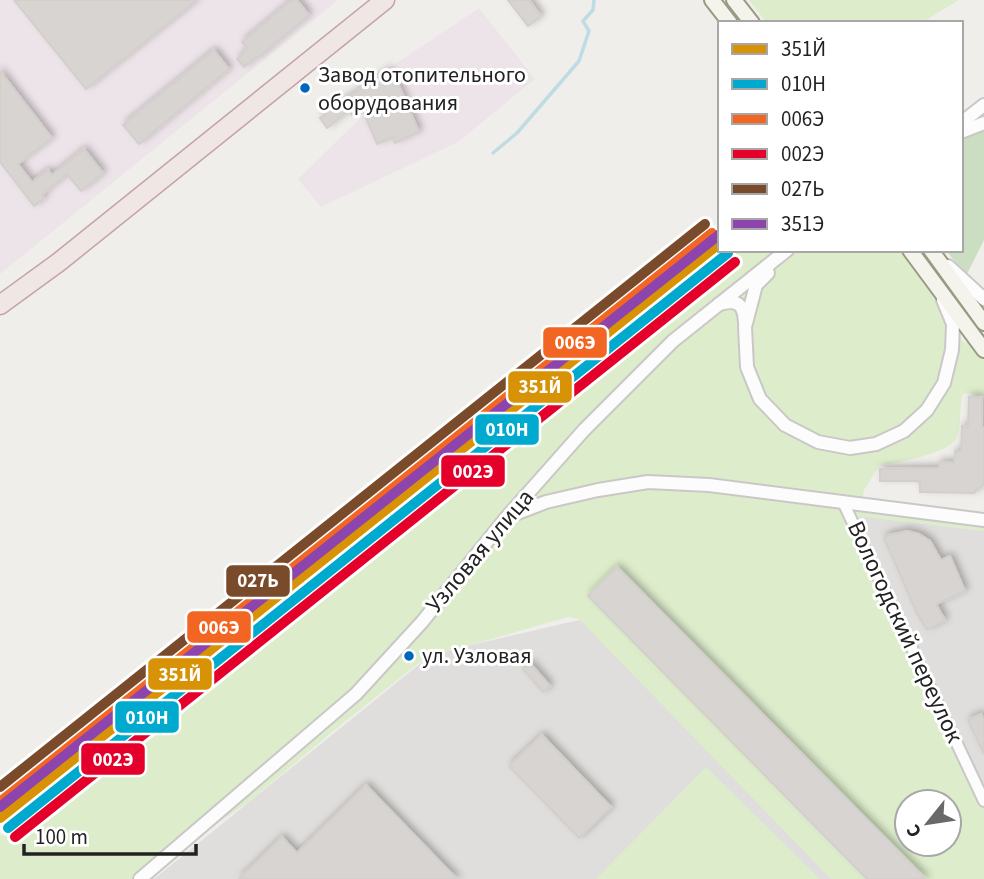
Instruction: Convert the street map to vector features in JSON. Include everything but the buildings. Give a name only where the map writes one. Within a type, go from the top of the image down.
[{"type":"highway","points":[[0,314],[59,262],[385,0]]},
{"type":"highway","points":[[0,305],[59,262]]},
{"type":"main road","points":[[712,0],[728,21]]},
{"type":"main road","points":[[734,0],[750,21]]},
{"type":"main road","points":[[912,252],[984,350]]},
{"type":"main road","points":[[934,252],[984,323]]},
{"type":"street","points":[[963,121],[984,105]]},
{"type":"street","points":[[963,131],[984,123]]},
{"type":"street","name":"Узловая улица","points":[[140,879],[356,694],[422,622],[506,518],[584,430],[673,341],[785,252]]},
{"type":"street","points":[[745,327],[756,285],[786,252]]},
{"type":"street","points":[[935,252],[984,299]]},
{"type":"street","points":[[718,305],[733,302],[744,311],[747,368],[760,399],[785,425],[818,442],[850,448],[876,444],[904,431],[927,410],[944,383],[952,350],[953,324],[937,286]]},
{"type":"street","points":[[506,518],[547,502],[648,482],[709,485],[984,520]]},
{"type":"street","name":"Вологодский переулок","points":[[843,502],[984,801]]},
{"type":"shaded area","points":[[0,0],[338,0],[0,274]]},
{"type":"shaded area","points":[[479,8],[535,79],[458,142],[321,207],[298,179],[380,99],[368,82]]},
{"type":"shaded area","points":[[858,516],[984,531],[984,787]]},
{"type":"shaded area","points":[[588,618],[841,879],[154,879],[432,654]]},
{"type":"green space","points":[[749,0],[959,0],[924,21],[765,21]]},
{"type":"green space","points":[[984,128],[984,240],[967,274],[948,252],[963,252],[963,137]]},
{"type":"green space","points":[[726,252],[902,252],[930,286],[942,315],[964,343],[971,342],[984,360],[984,395],[962,395],[956,439],[943,449],[879,466],[864,490],[862,504],[984,520],[984,531],[858,516],[984,787],[984,879],[831,879],[579,619],[568,617],[425,658],[250,801],[136,879],[0,879],[0,836],[275,609]]},
{"type":"green space","points":[[706,767],[820,879],[596,879]]},
{"type":"waterway","points":[[493,153],[517,133],[579,61],[589,31],[583,21],[593,10],[594,0]]},
{"type":"transit line","name":"027Ь","points":[[0,787],[705,224]]},
{"type":"transit line","name":"006Э","points":[[0,802],[712,233]]},
{"type":"transit line","name":"351Э","points":[[0,807],[718,236]]},
{"type":"transit line","name":"351Й","points":[[0,818],[718,245]]},
{"type":"transit line","name":"010Н","points":[[8,828],[728,253]]},
{"type":"transit line","name":"002Э","points":[[15,837],[735,262]]},
{"type":"place","name":"Завод отопительного оборудования","points":[[305,88]]},
{"type":"place","name":"ул. Узловая","points":[[409,656]]}]
